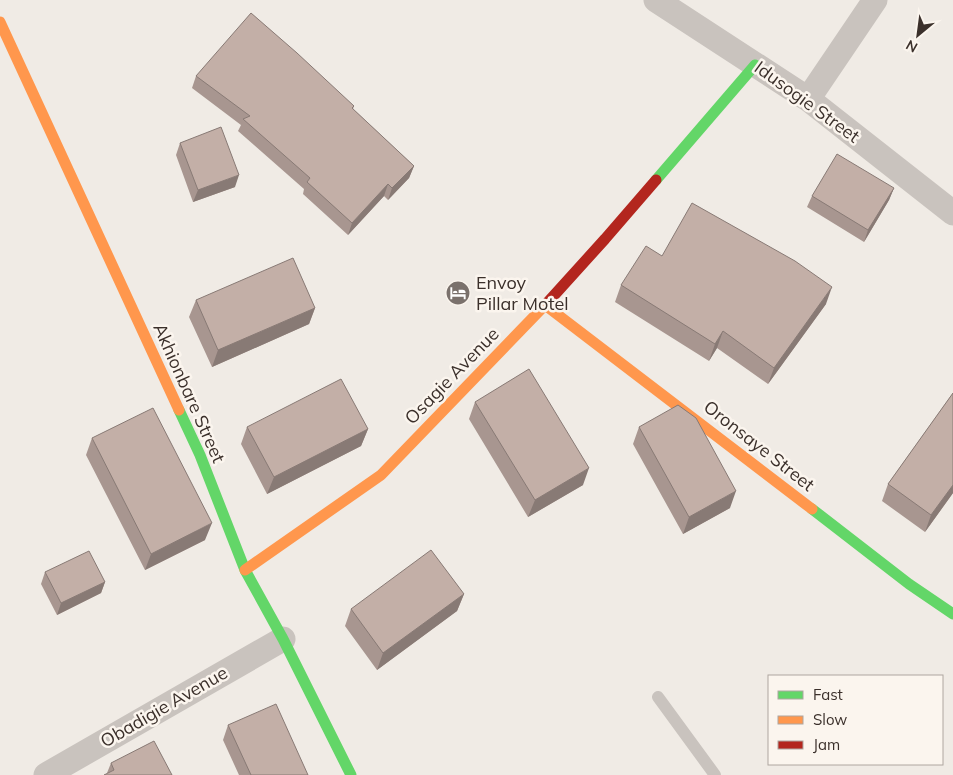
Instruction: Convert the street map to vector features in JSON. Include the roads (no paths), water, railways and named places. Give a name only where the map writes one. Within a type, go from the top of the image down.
[{"type":"street","name":"Idusogie Street","points":[[656,0],[808,99],[953,213]]},
{"type":"street","points":[[808,99],[874,0]]},
{"type":"street","name":"Akhionbare Street","points":[[0,22],[200,456],[245,570],[283,638],[351,775]]},
{"type":"street","name":"Osagie Avenue","points":[[245,570],[381,476],[545,305],[605,239],[755,65]]},
{"type":"street","name":"Oronsaye Street","points":[[545,305],[909,584],[953,614]]},
{"type":"street","name":"Obadigie Avenue","points":[[46,775],[283,638]]},
{"type":"lane","points":[[658,697],[715,775]]},
{"type":"place","name":"Envoy Pillar Motel","points":[[458,293]]}]
